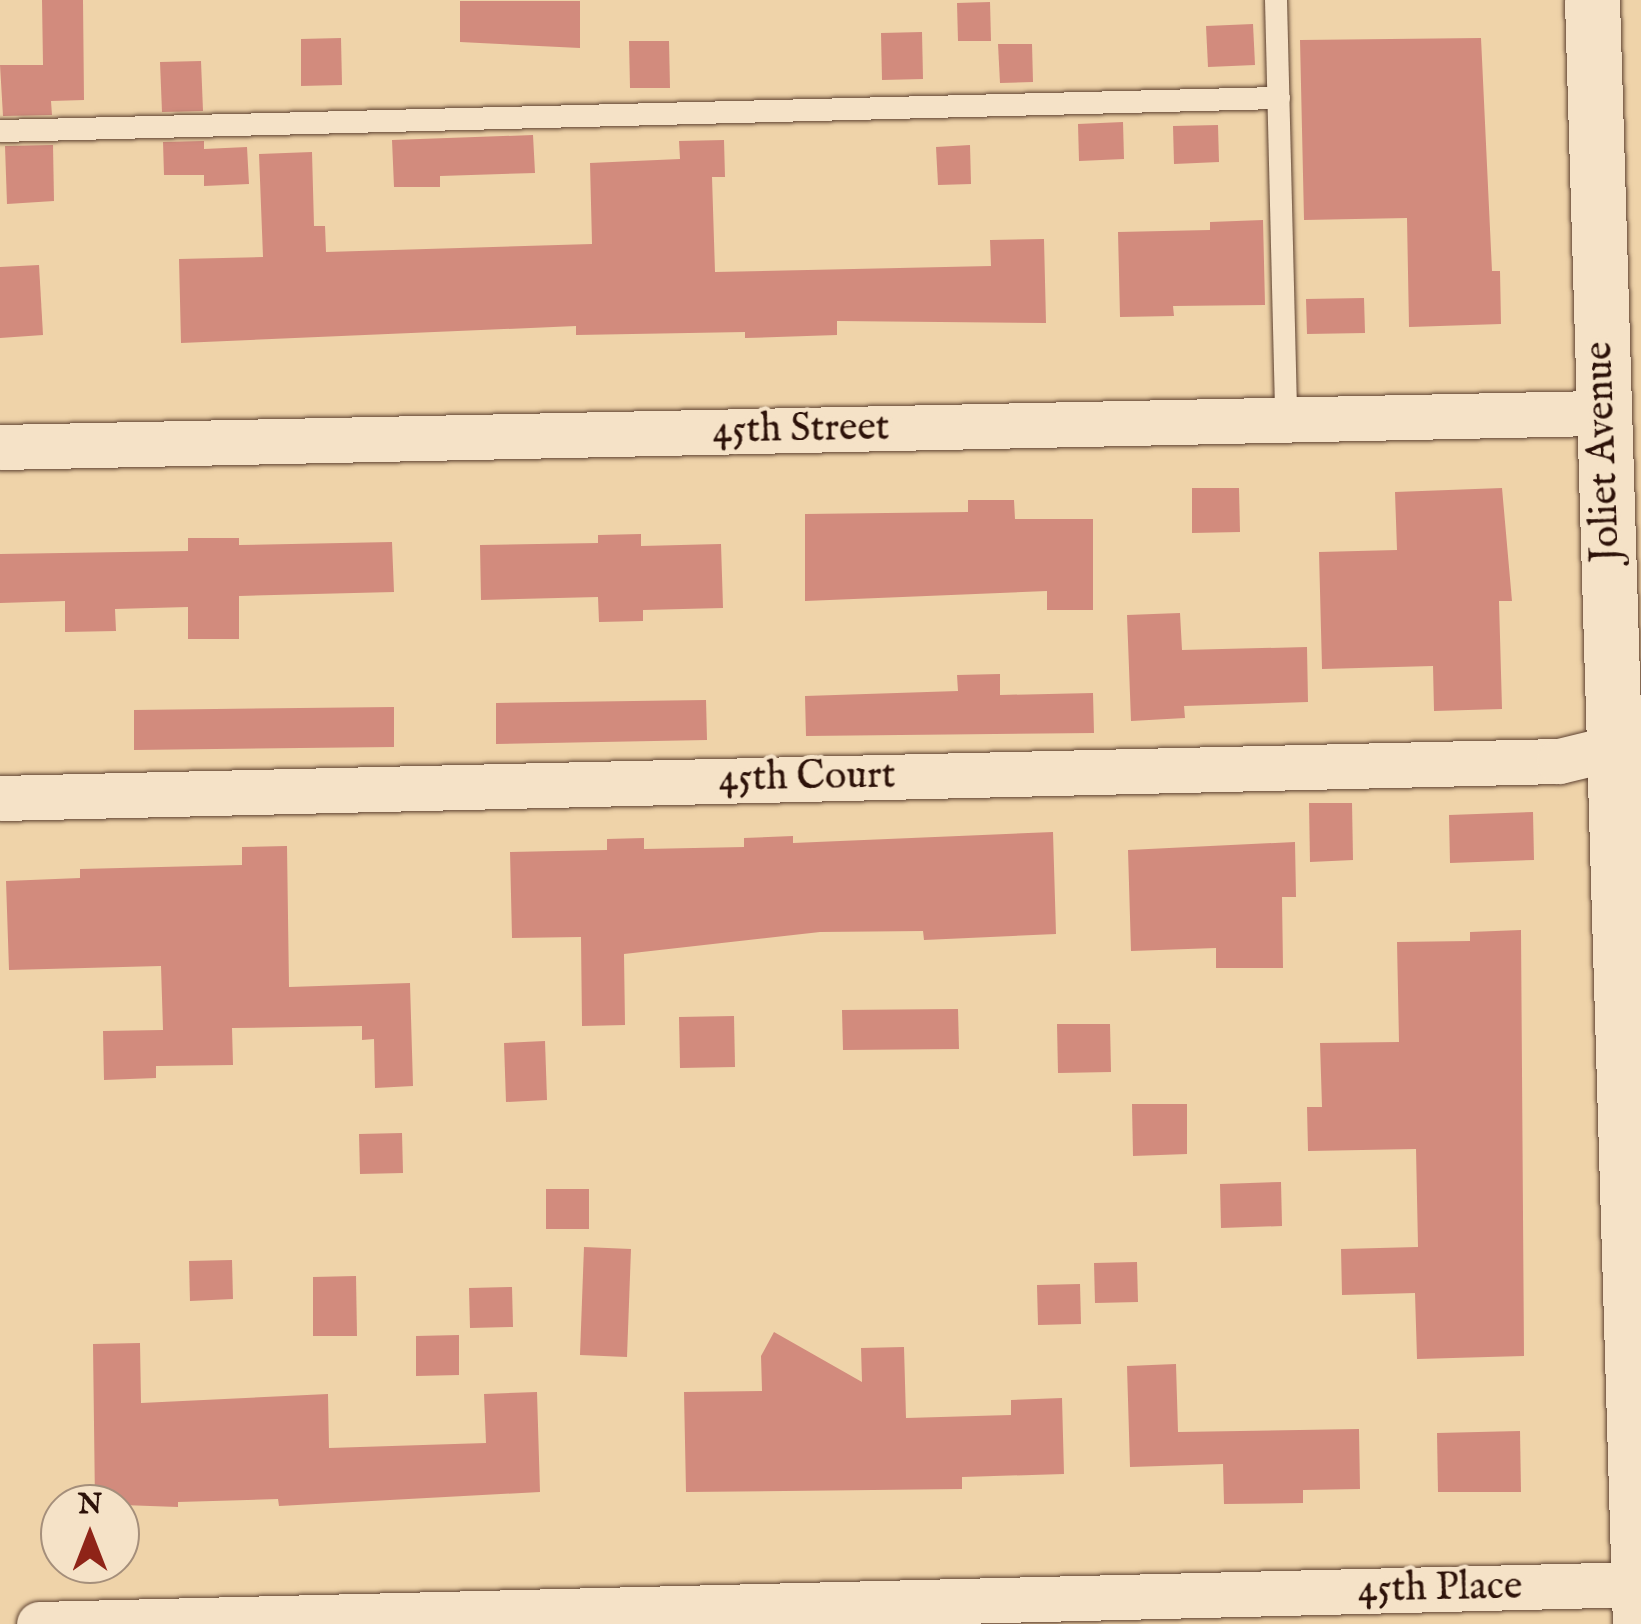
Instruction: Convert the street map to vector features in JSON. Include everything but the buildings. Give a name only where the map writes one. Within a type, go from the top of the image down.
[{"type":"street","name":"Joliet Avenue","points":[[1592,0],[1603,412],[1627,745],[1640,1597]]},
{"type":"street","name":"45th Street","points":[[0,447],[1603,412]]},
{"type":"street","name":"45th Court","points":[[0,798],[1559,760],[1627,745]]},
{"type":"street","name":"45th Place","points":[[39,1624],[1640,1597]]},
{"type":"lane","points":[[1276,0],[1286,420]]},
{"type":"lane","points":[[0,131],[1278,98]]}]
